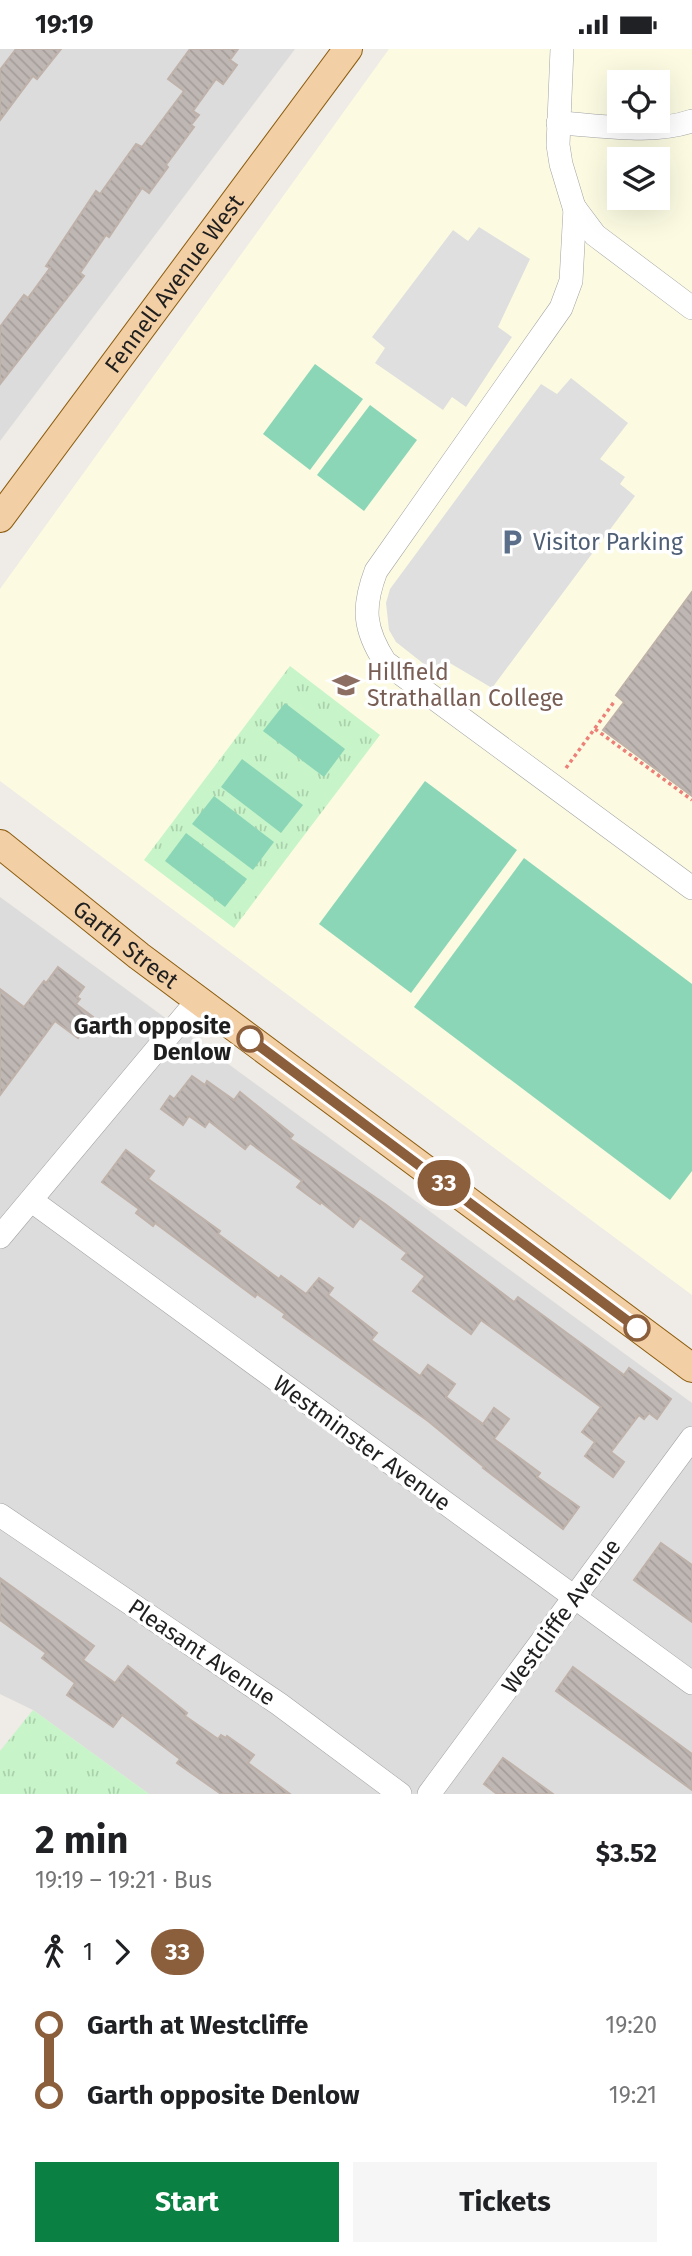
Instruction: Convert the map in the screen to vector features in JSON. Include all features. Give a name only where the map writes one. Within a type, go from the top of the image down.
[{"type":"main road","name":"Fennell Avenue West","points":[[0,518],[348,49]]},
{"type":"main road","name":"Garth Street","points":[[0,844],[198,1000],[692,1369]]},
{"type":"street","points":[[562,49],[558,123],[561,164],[575,208],[595,235],[692,308]]},
{"type":"street","points":[[558,123],[646,128],[669,127],[692,121]]},
{"type":"street","points":[[575,208],[571,281],[561,308],[376,571],[368,594],[366,618],[372,642],[385,662],[692,888]]},
{"type":"street","points":[[0,1237],[198,1000]]},
{"type":"street","name":"Westminster Avenue","points":[[32,1201],[692,1683]]},
{"type":"street","name":"Westcliffe Avenue","points":[[429,1794],[692,1438]]},
{"type":"street","name":"Pleasant Avenue","points":[[0,1515],[279,1704],[400,1794]]},
{"type":"path","points":[[553,786],[614,702]]},
{"type":"path","points":[[595,729],[692,800]]},
{"type":"shaded area","points":[[0,49],[295,49],[0,441]]},
{"type":"shaded area","name":"Hillfield Strathallan College","points":[[389,49],[692,49],[692,1295],[0,781],[0,589]]},
{"type":"shaded area","points":[[479,227],[530,259],[498,327],[512,337],[466,407],[452,397],[443,410],[375,363],[385,348],[372,337],[453,230],[468,241]]},
{"type":"shaded area","name":"Visitor Parking","points":[[571,378],[628,423],[600,459],[625,477],[620,484],[635,496],[492,688],[443,659],[434,672],[396,642],[389,630],[386,603],[390,589],[541,384],[557,394]]},
{"type":"shaded area","points":[[0,897],[692,1403],[692,1794],[149,1794],[33,1710],[0,1694]]},
{"type":"green space","points":[[315,364],[363,399],[310,470],[263,434]]},
{"type":"green space","points":[[370,405],[417,440],[364,511],[317,475]]},
{"type":"green space","points":[[290,666],[380,735],[234,928],[144,860]]},
{"type":"green space","points":[[285,703],[345,749],[324,777],[263,731]]},
{"type":"green space","points":[[242,759],[303,805],[281,833],[221,787]]},
{"type":"green space","points":[[425,781],[517,850],[411,993],[319,924]]},
{"type":"green space","points":[[214,796],[274,842],[253,870],[192,824]]},
{"type":"green space","points":[[186,833],[247,879],[225,907],[165,861]]},
{"type":"green space","points":[[524,858],[692,984],[692,1171],[670,1200],[414,1007]]},
{"type":"green space","points":[[33,1710],[149,1794],[0,1794],[0,1751]]},
{"type":"building","points":[[16,49],[61,49],[37,79],[33,76],[0,120],[0,70]]},
{"type":"building","points":[[190,49],[238,49],[230,60],[237,65],[223,84],[216,79],[193,111],[199,115],[191,125],[194,127],[166,165],[168,167],[149,193],[142,188],[109,237],[106,235],[80,273],[84,276],[0,384],[0,327],[24,295],[28,298],[50,268],[46,266],[96,191],[100,194],[136,144],[142,147],[184,91],[168,79]]},
{"type":"building","points":[[692,592],[692,796],[603,730],[624,702],[616,695]]},
{"type":"building","points":[[58,967],[84,987],[76,1004],[93,1017],[78,1038],[55,1021],[0,1095],[0,989],[24,1007]]},
{"type":"building","points":[[192,1076],[205,1085],[207,1081],[234,1100],[240,1092],[293,1135],[290,1139],[385,1204],[514,1302],[518,1297],[624,1375],[629,1368],[671,1399],[657,1419],[649,1413],[644,1419],[639,1415],[611,1452],[624,1462],[613,1477],[585,1456],[595,1442],[582,1432],[601,1407],[481,1320],[471,1334],[413,1291],[425,1276],[402,1259],[407,1253],[360,1218],[353,1227],[321,1202],[320,1204],[297,1187],[302,1181],[250,1143],[245,1149],[209,1121],[205,1127],[189,1116],[183,1125],[161,1109],[170,1096],[174,1099]]},
{"type":"building","points":[[126,1150],[154,1171],[148,1179],[220,1231],[218,1234],[279,1279],[281,1276],[306,1294],[319,1278],[333,1288],[328,1295],[377,1333],[371,1340],[420,1376],[428,1365],[455,1384],[446,1397],[483,1424],[494,1408],[509,1419],[494,1439],[540,1473],[537,1477],[579,1507],[563,1529],[483,1468],[428,1421],[283,1317],[285,1314],[257,1294],[255,1297],[155,1223],[153,1226],[136,1213],[139,1209],[102,1182]]},
{"type":"building","points":[[661,1543],[692,1565],[692,1622],[634,1580]]},
{"type":"building","points":[[0,1578],[94,1646],[83,1660],[115,1683],[128,1666],[187,1713],[185,1716],[218,1739],[221,1735],[226,1738],[227,1736],[254,1755],[248,1763],[290,1794],[221,1794],[177,1763],[180,1759],[122,1715],[113,1727],[67,1695],[75,1683],[42,1658],[46,1653],[0,1620]]},
{"type":"building","points":[[573,1667],[692,1754],[692,1790],[556,1691]]},
{"type":"building","points":[[503,1758],[553,1794],[497,1794],[484,1784]]},
{"type":"bus line","name":"33","points":[[250,1039],[637,1328]]},
{"type":"place","name":"Visitor Parking","points":[[512,542]]},
{"type":"place","name":"Hillfield Strathallan College","points":[[346,685]]},
{"type":"place","name":"Garth opposite Denlow","points":[[250,1039]]}]
